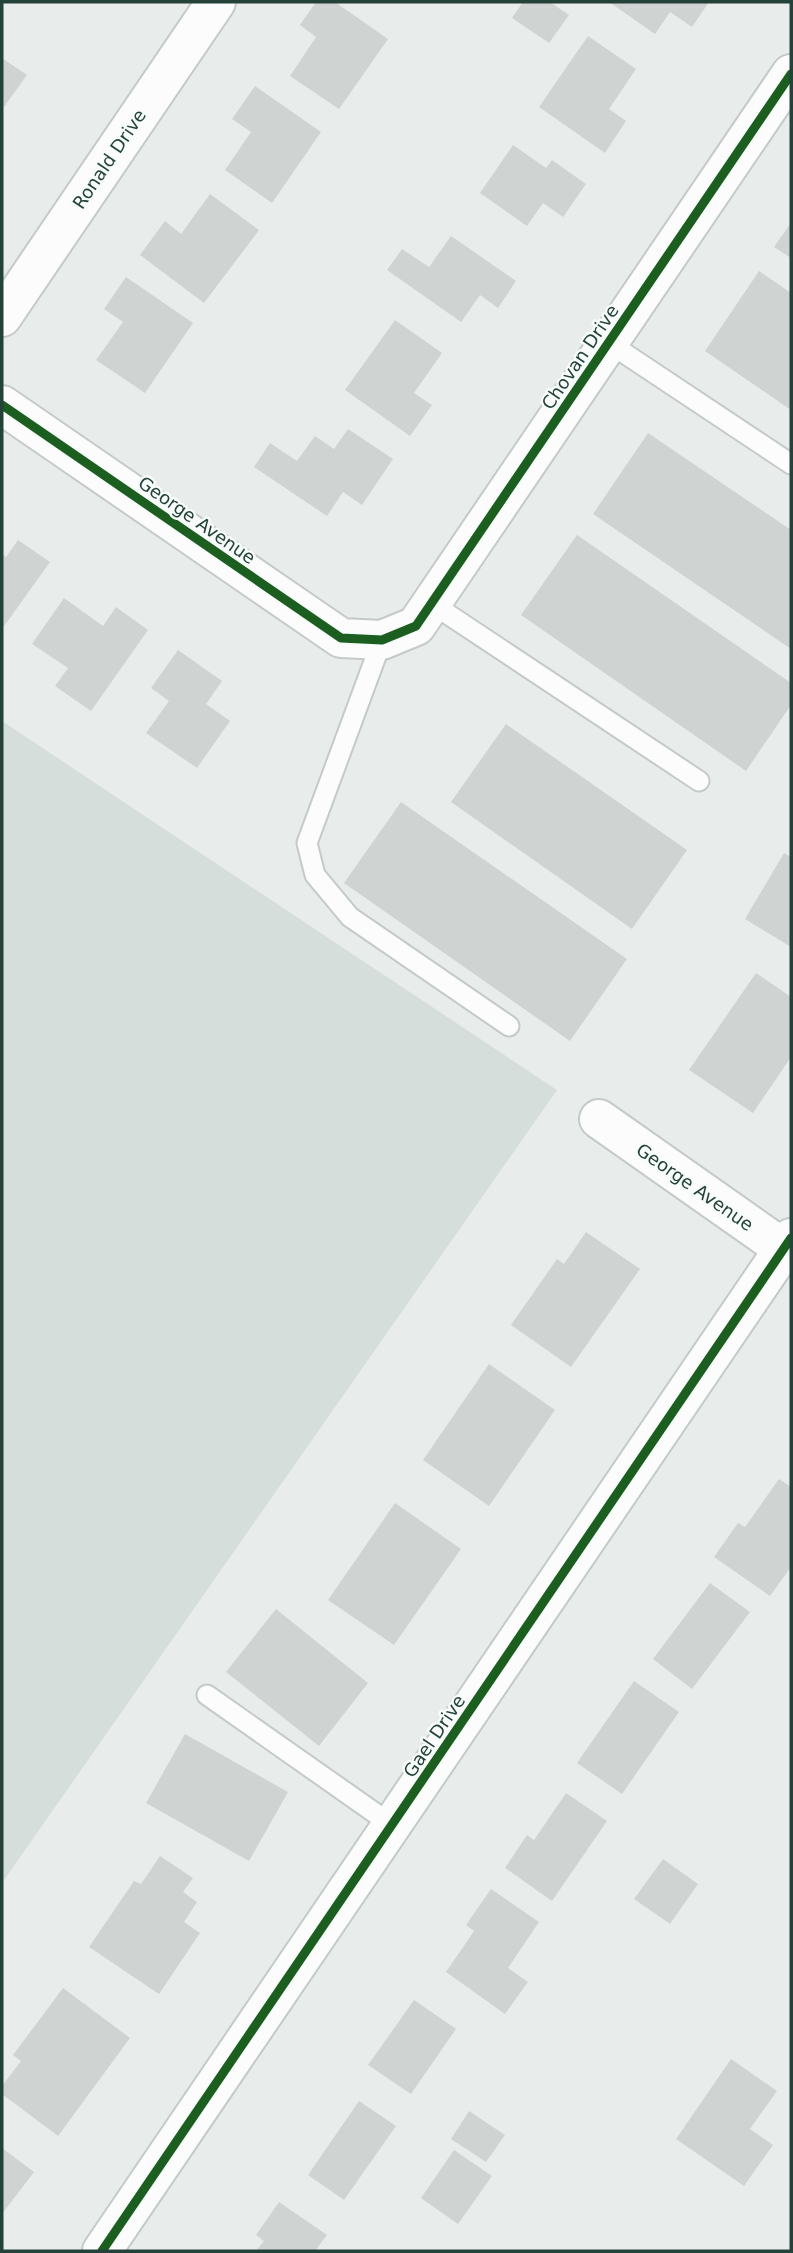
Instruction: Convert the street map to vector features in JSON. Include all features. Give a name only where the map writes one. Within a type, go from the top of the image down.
[{"type":"street","name":"Ronald Drive","points":[[2,317],[216,2]]},
{"type":"street","name":"Chovan Drive","points":[[382,640],[416,626],[791,75]]},
{"type":"street","name":"George Avenue","points":[[2,405],[341,638],[382,640]]},
{"type":"street","name":"George Avenue","points":[[599,1119],[789,1247]]},
{"type":"street","name":"Gael Drive","points":[[102,2251],[789,1247]]},
{"type":"lane","points":[[609,343],[791,464]]},
{"type":"lane","points":[[431,603],[699,781]]},
{"type":"lane","points":[[382,640],[307,843],[315,875],[350,916],[509,1026]]},
{"type":"lane","points":[[207,1695],[392,1825]]},
{"type":"shaded area","points":[[2,721],[557,1090],[2,1883]]},
{"type":"building","points":[[316,2],[335,2],[388,39],[339,109],[290,76],[316,37],[300,25]]},
{"type":"building","points":[[523,2],[550,2],[569,15],[549,43],[512,18]]},
{"type":"building","points":[[609,2],[709,2],[692,27],[670,12],[655,34]]},
{"type":"building","points":[[588,36],[636,69],[609,109],[626,121],[605,153],[539,107]]},
{"type":"building","points":[[2,58],[27,75],[4,107],[2,105]]},
{"type":"building","points":[[255,86],[321,132],[272,203],[225,170],[251,132],[232,119]]},
{"type":"building","points":[[513,145],[546,168],[552,160],[586,184],[563,217],[543,203],[527,226],[480,193]]},
{"type":"building","points":[[210,194],[259,230],[204,303],[140,255],[165,221],[181,234]]},
{"type":"building","points":[[791,223],[791,258],[774,247]]},
{"type":"building","points":[[451,236],[516,281],[498,308],[480,295],[461,322],[387,270],[402,249],[429,267]]},
{"type":"building","points":[[759,271],[791,293],[791,410],[705,351]]},
{"type":"building","points":[[126,277],[193,323],[145,393],[96,360],[123,322],[104,309]]},
{"type":"building","points":[[395,320],[442,353],[414,393],[432,405],[410,436],[345,390]]},
{"type":"building","points":[[348,429],[393,459],[362,505],[343,492],[327,516],[254,467],[270,443],[297,461],[315,436],[334,449]]},
{"type":"building","points":[[648,433],[791,530],[791,649],[593,514]]},
{"type":"building","points":[[577,535],[791,683],[791,705],[746,771],[521,615]]},
{"type":"building","points":[[18,540],[50,562],[2,629],[2,554],[6,557]]},
{"type":"building","points":[[64,598],[103,626],[116,607],[148,630],[91,711],[55,686],[68,668],[32,644]]},
{"type":"building","points":[[178,650],[222,681],[206,704],[230,721],[197,768],[146,733],[169,701],[151,688]]},
{"type":"building","points":[[506,724],[687,850],[632,929],[451,802]]},
{"type":"building","points":[[401,802],[627,959],[570,1041],[344,883]]},
{"type":"building","points":[[784,853],[791,857],[791,947],[745,919]]},
{"type":"building","points":[[756,973],[791,997],[791,1057],[753,1113],[689,1070]]},
{"type":"building","points":[[586,1232],[640,1269],[571,1367],[511,1325],[557,1259],[564,1264]]},
{"type":"building","points":[[489,1364],[555,1410],[489,1506],[423,1460]]},
{"type":"building","points":[[779,1479],[791,1487],[791,1567],[770,1596],[714,1557],[738,1523],[745,1527]]},
{"type":"building","points":[[395,1503],[461,1549],[394,1645],[328,1600]]},
{"type":"building","points":[[710,1583],[750,1612],[692,1689],[653,1659]]},
{"type":"building","points":[[276,1609],[368,1683],[319,1746],[226,1672]]},
{"type":"building","points":[[634,1681],[679,1712],[622,1794],[577,1763]]},
{"type":"building","points":[[185,1734],[288,1792],[249,1861],[146,1803]]},
{"type":"building","points":[[566,1793],[607,1821],[552,1901],[505,1868],[527,1835],[534,1840]]},
{"type":"building","points":[[160,1856],[193,1878],[183,1892],[197,1902],[184,1922],[200,1933],[159,1994],[89,1947],[134,1881],[141,1884]]},
{"type":"building","points":[[663,1859],[698,1884],[670,1924],[634,1899]]},
{"type":"building","points":[[491,1889],[539,1922],[508,1968],[528,1982],[505,2014],[446,1972],[474,1931],[466,1925]]},
{"type":"building","points":[[63,1988],[130,2038],[58,2136],[2,2094],[2,2086],[21,2061],[13,2055]]},
{"type":"building","points":[[414,2000],[456,2029],[411,2094],[368,2065]]},
{"type":"building","points":[[731,2059],[777,2091],[750,2129],[773,2145],[744,2186],[676,2139]]},
{"type":"building","points":[[359,2101],[396,2126],[344,2200],[308,2175]]},
{"type":"building","points":[[469,2111],[505,2135],[486,2162],[451,2139]]},
{"type":"building","points":[[2,2148],[34,2172],[2,2214]]},
{"type":"building","points":[[454,2150],[492,2176],[458,2224],[421,2198]]},
{"type":"building","points":[[279,2202],[327,2235],[315,2251],[256,2251],[264,2241],[256,2235]]},
{"type":"cycle path","points":[[2,405],[341,638],[382,640],[416,626],[791,74]]},
{"type":"cycle path","points":[[102,2251],[791,1238]]}]
